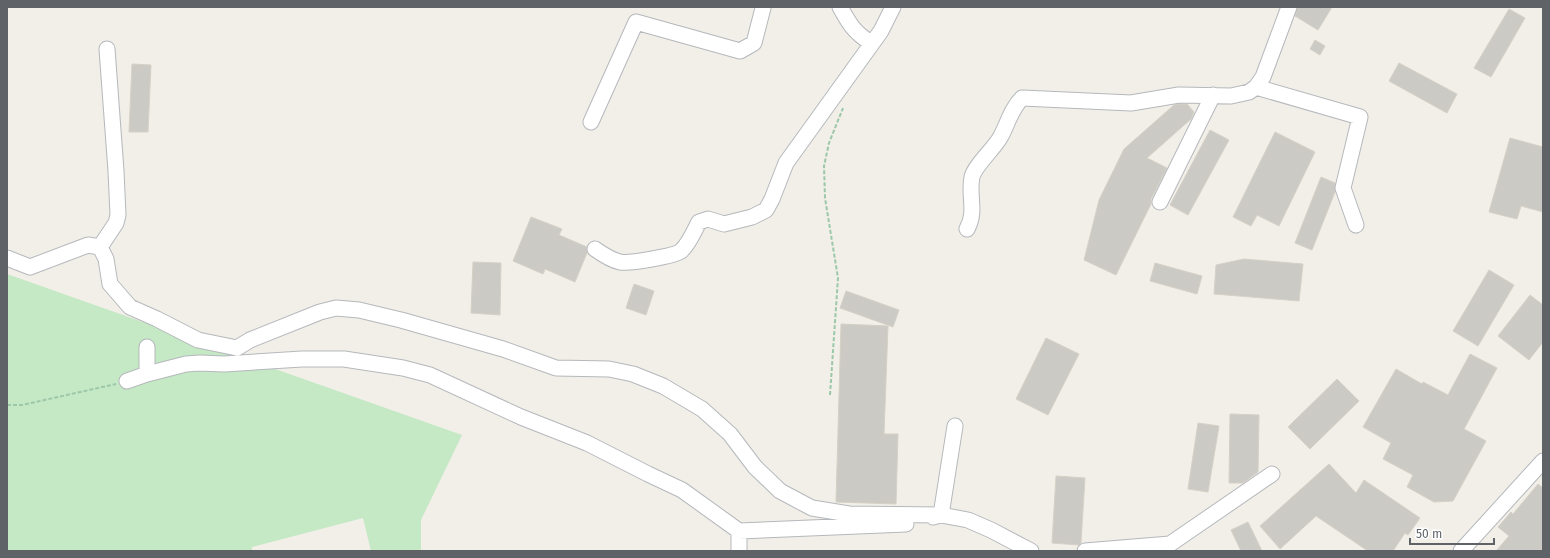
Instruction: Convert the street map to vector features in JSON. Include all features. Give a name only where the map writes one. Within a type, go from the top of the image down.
[{"type":"street","points":[[591,122],[636,22],[740,51],[754,43],[761,7]]},
{"type":"street","points":[[840,7],[851,27],[871,44]]},
{"type":"street","points":[[595,249],[605,256],[620,262],[639,262],[680,252],[691,238],[699,222],[708,219],[724,224],[752,217],[766,210],[772,199],[786,163],[881,31],[893,7]]},
{"type":"street","points":[[967,228],[971,220],[972,176],[1001,137],[1017,102],[1022,98],[1131,103],[1179,95],[1231,96],[1249,92],[1256,88],[1263,77],[1289,7]]},
{"type":"street","points":[[100,247],[116,223],[118,215],[116,163],[107,49]]},
{"type":"street","points":[[1256,88],[1360,117],[1343,188],[1356,225]]},
{"type":"street","points":[[1160,202],[1213,95]]},
{"type":"street","points":[[7,258],[30,267],[88,245],[100,247]]},
{"type":"street","points":[[100,247],[106,259],[110,284],[130,307],[198,340],[236,348],[250,340],[320,312],[336,308],[359,310],[401,320],[503,349],[556,368],[609,369],[632,374],[662,386],[702,409],[730,434],[755,467],[780,492],[812,508],[849,514],[941,515],[968,520],[1031,551]]},
{"type":"street","points":[[147,348],[147,374]]},
{"type":"street","points":[[127,381],[147,374],[200,362],[224,364],[302,359],[344,359],[403,368],[430,375],[521,417],[587,443],[682,490],[739,531],[910,524],[941,515]]},
{"type":"street","points":[[941,515],[955,426]]},
{"type":"street","points":[[1461,551],[1543,461]]},
{"type":"street","points":[[1085,551],[1170,544],[1272,474]]},
{"type":"street","points":[[739,531],[739,551]]},
{"type":"path","points":[[830,395],[838,278],[825,198],[824,166],[829,143],[843,106]]},
{"type":"path","points":[[7,405],[22,405],[127,381]]},
{"type":"green space","points":[[7,274],[462,435],[421,520],[421,551],[371,551],[363,518],[252,547],[252,551],[7,551]]},
{"type":"building","points":[[1298,7],[1332,7],[1318,30],[1295,16]]},
{"type":"building","points":[[1509,9],[1525,18],[1491,77],[1474,68]]},
{"type":"building","points":[[1315,40],[1325,46],[1320,55],[1310,49]]},
{"type":"building","points":[[1399,63],[1457,94],[1447,113],[1389,81]]},
{"type":"building","points":[[132,64],[151,65],[148,132],[129,132]]},
{"type":"building","points":[[1187,104],[1194,112],[1191,119],[1147,158],[1167,168],[1116,275],[1084,260],[1099,200],[1124,149],[1174,105]]},
{"type":"building","points":[[1210,130],[1229,140],[1188,215],[1170,205]]},
{"type":"building","points":[[1275,132],[1315,152],[1279,226],[1257,215],[1251,226],[1233,217]]},
{"type":"building","points":[[1510,138],[1543,147],[1543,212],[1521,206],[1517,219],[1489,212]]},
{"type":"building","points":[[1321,177],[1335,183],[1335,192],[1312,250],[1295,243]]},
{"type":"building","points":[[531,217],[562,229],[559,235],[587,247],[587,253],[575,282],[545,269],[543,274],[513,261]]},
{"type":"building","points":[[1244,259],[1303,264],[1299,301],[1214,294],[1216,265]]},
{"type":"building","points":[[473,262],[501,263],[500,315],[471,313]]},
{"type":"building","points":[[1155,263],[1202,276],[1197,294],[1150,281]]},
{"type":"building","points":[[1489,270],[1514,285],[1478,346],[1453,331]]},
{"type":"building","points":[[634,284],[654,291],[646,315],[626,308]]},
{"type":"building","points":[[846,291],[899,310],[893,327],[840,308]]},
{"type":"building","points":[[1530,295],[1543,305],[1543,342],[1529,360],[1498,336]]},
{"type":"building","points":[[841,324],[888,326],[884,434],[898,434],[896,504],[836,502]]},
{"type":"building","points":[[1046,338],[1079,354],[1048,415],[1016,399]]},
{"type":"building","points":[[1470,354],[1497,368],[1464,429],[1486,441],[1453,501],[1434,502],[1407,487],[1413,475],[1383,459],[1391,443],[1363,427],[1396,369],[1422,384],[1423,382],[1448,395]]},
{"type":"building","points":[[1337,379],[1359,401],[1310,449],[1288,427]]},
{"type":"building","points":[[1230,414],[1259,415],[1258,472],[1243,483],[1229,483]]},
{"type":"building","points":[[1198,423],[1219,426],[1208,492],[1188,489]]},
{"type":"building","points":[[1329,464],[1356,493],[1364,480],[1420,518],[1408,535],[1405,533],[1393,551],[1368,551],[1316,516],[1280,549],[1260,526]]},
{"type":"building","points":[[1056,476],[1085,478],[1081,543],[1079,545],[1052,543]]},
{"type":"building","points":[[1538,484],[1543,488],[1543,551],[1496,551],[1509,536],[1498,527],[1511,512],[1513,514]]},
{"type":"building","points":[[1248,522],[1262,551],[1241,551],[1231,530]]}]
